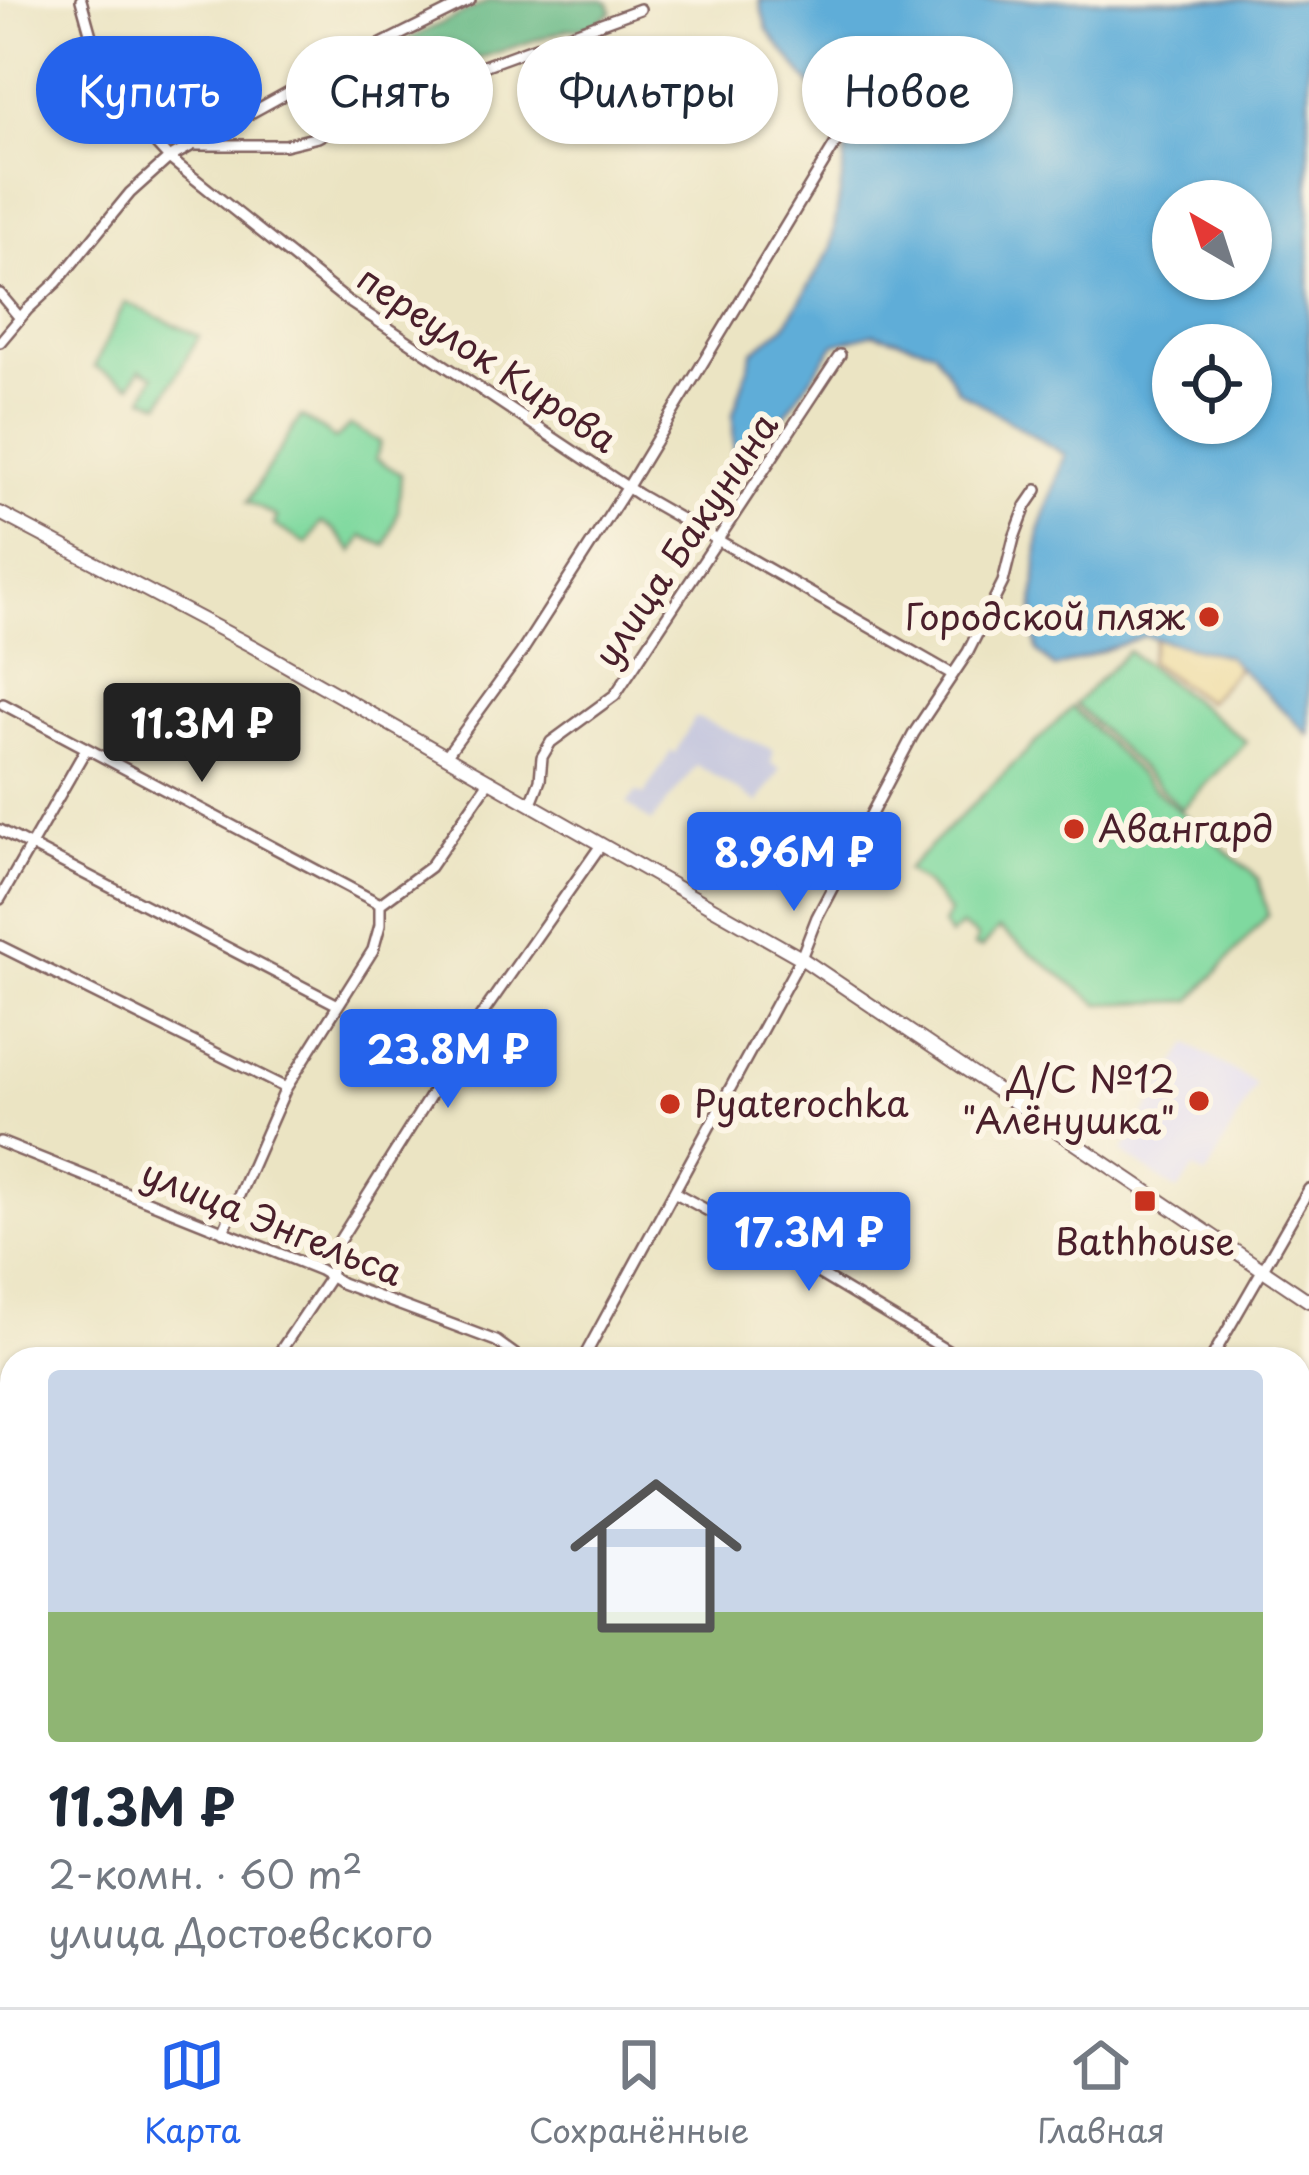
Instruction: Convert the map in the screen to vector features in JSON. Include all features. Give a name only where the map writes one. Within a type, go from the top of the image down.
[{"type":"street","name":"переулок Кирова","points":[[81,0],[103,79],[113,98],[170,158],[345,298],[629,485],[952,674]]},
{"type":"street","points":[[262,109],[470,0]]},
{"type":"street","points":[[0,342],[130,193],[194,144],[285,145],[319,137],[374,106],[640,9]]},
{"type":"street","name":"улица Бакунина","points":[[446,756],[510,670],[629,485],[835,144]]},
{"type":"street","points":[[0,294],[20,318]]},
{"type":"street","name":"улица Бакунина","points":[[531,803],[542,757],[551,742],[616,695],[840,355]]},
{"type":"street","points":[[590,1347],[801,958],[817,916],[906,748],[968,652],[1003,582],[1014,538],[1037,490]]},
{"type":"street","points":[[3,519],[252,646],[801,958],[1309,1301]]},
{"type":"street","points":[[2,704],[380,904]]},
{"type":"street","points":[[0,899],[86,749]]},
{"type":"street","points":[[380,904],[430,867],[490,780]]},
{"type":"street","points":[[0,830],[336,1004]]},
{"type":"street","points":[[283,1347],[330,1277],[336,1246],[462,1046],[601,845]]},
{"type":"street","points":[[224,1232],[286,1088],[373,950],[380,904]]},
{"type":"street","points":[[0,946],[286,1088]]},
{"type":"street","name":"улица Энгельса","points":[[0,1142],[504,1347]]},
{"type":"street","points":[[1218,1347],[1309,1189]]},
{"type":"street","points":[[674,1192],[941,1347]]},
{"type":"shaded area","points":[[695,717],[774,750],[771,763],[781,769],[758,803],[697,765],[651,822],[627,804],[636,792],[644,795]]},
{"type":"shaded area","name":"Д/С №12 \"Алёнушка\"","points":[[1188,1044],[1256,1084],[1206,1176],[1193,1168],[1178,1191],[1122,1152]]},
{"type":"green space","points":[[491,0],[603,0],[612,12],[591,27],[548,36],[517,36],[517,46],[493,54],[493,36],[415,36]]},
{"type":"green space","points":[[125,302],[199,336],[161,403],[144,398],[154,375],[140,369],[131,385],[94,367]]},
{"type":"green space","points":[[301,416],[336,439],[350,425],[380,442],[376,459],[401,474],[398,513],[386,546],[363,536],[353,552],[333,529],[321,523],[307,544],[274,525],[277,517],[247,502]]},
{"type":"green space","points":[[1128,651],[1247,742],[1182,809],[1075,704]]},
{"type":"green space","name":"Авангард","points":[[1072,707],[1153,788],[1258,878],[1268,915],[1191,1001],[1099,1004],[999,929],[981,948],[974,946],[978,937],[961,926],[950,936],[943,925],[949,912],[926,884],[906,870]]},
{"type":"sand","points":[[1150,625],[1233,642],[1237,670],[1207,702],[1149,662],[1155,640]]},
{"type":"water","points":[[759,0],[1309,0],[1309,735],[1227,656],[1144,636],[1055,668],[1037,651],[1033,624],[1039,531],[1065,455],[958,390],[934,350],[874,333],[835,344],[770,436],[734,471],[733,414],[753,351],[785,326],[831,249],[847,144],[1013,144],[1013,36],[802,36],[802,74],[778,44],[778,36],[772,36]]},
{"type":"place","name":"Городской пляж","points":[[1209,617]]},
{"type":"place","name":"Авангард","points":[[1074,829]]},
{"type":"place","name":"Д/С №12 \"Алёнушка\"","points":[[1199,1101]]},
{"type":"place","name":"Pyaterochka","points":[[670,1104]]},
{"type":"place","name":"Bathhouse","points":[[1145,1201]]}]
